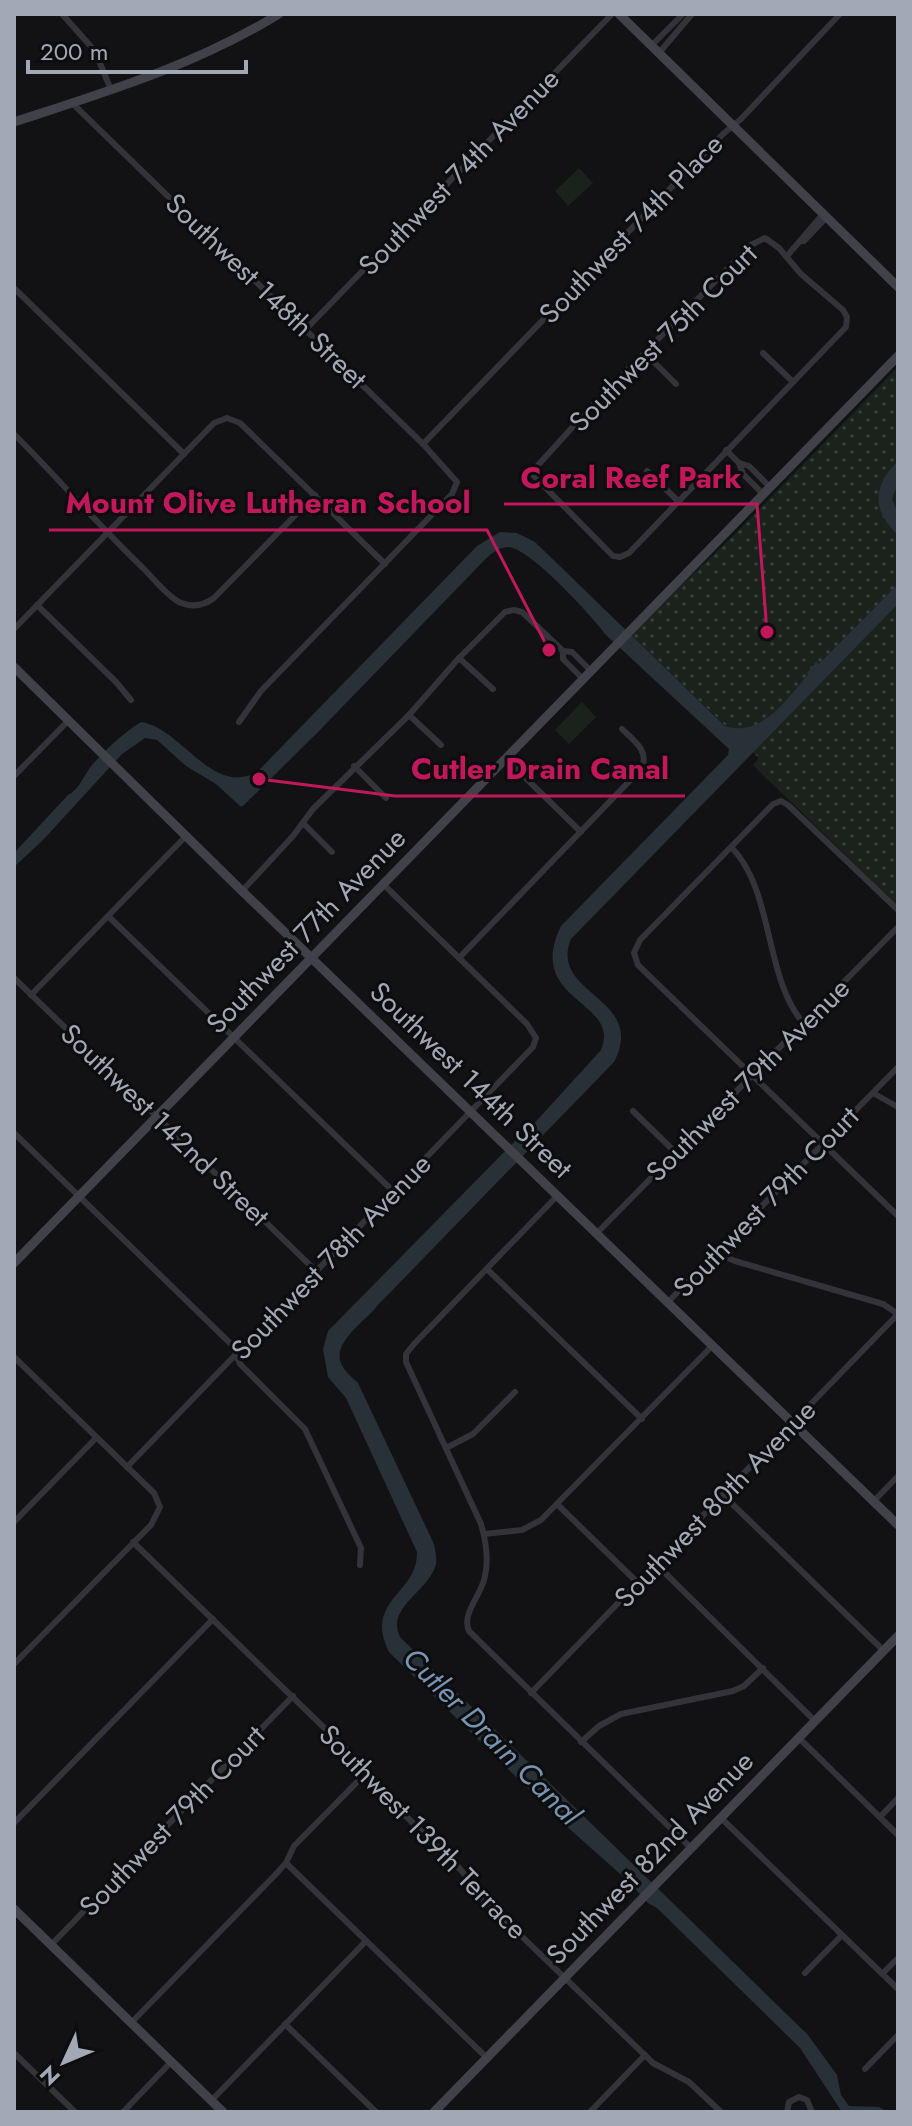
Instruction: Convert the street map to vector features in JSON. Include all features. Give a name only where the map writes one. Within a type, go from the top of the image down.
[{"type":"street","points":[[62,14],[91,44],[111,90]]},
{"type":"street","points":[[14,122],[201,57],[279,14]]},
{"type":"street","name":"Southwest 74th Avenue","points":[[306,329],[612,14]]},
{"type":"street","points":[[619,14],[898,287]]},
{"type":"street","points":[[655,50],[683,14]]},
{"type":"street","points":[[655,50],[692,14]]},
{"type":"street","name":"Southwest 74th Place","points":[[423,444],[840,14]]},
{"type":"street","name":"Southwest 148th Street","points":[[72,103],[423,444],[457,482],[452,494],[385,564]]},
{"type":"street","points":[[647,471],[678,501],[845,329],[848,320],[843,310],[801,274],[787,256],[824,216]]},
{"type":"street","name":"Southwest 75th Court","points":[[678,501],[629,553],[620,557],[611,555],[531,473],[587,411],[751,245],[763,238],[772,241],[787,256]]},
{"type":"street","points":[[14,288],[184,454]]},
{"type":"street","points":[[645,353],[676,384]]},
{"type":"street","points":[[763,353],[793,382]]},
{"type":"street","name":"Southwest 77th Avenue","points":[[14,1263],[898,356]]},
{"type":"street","points":[[14,629],[217,421],[231,419],[240,423],[385,564],[261,691],[239,722]]},
{"type":"street","points":[[14,434],[62,481],[106,533],[175,600],[189,605],[200,606],[216,596],[315,495]]},
{"type":"street","points":[[726,450],[739,463],[743,474],[767,491]]},
{"type":"street","points":[[37,605],[131,700]]},
{"type":"street","points":[[242,891],[313,809],[409,715],[503,613],[512,610],[522,612],[563,651],[572,652],[591,671]]},
{"type":"street","points":[[563,651],[563,659],[583,679]]},
{"type":"street","points":[[459,658],[493,689]]},
{"type":"street","name":"Southwest 144th Street","points":[[14,667],[898,1525]]},
{"type":"street","points":[[409,715],[441,745]]},
{"type":"street","points":[[14,776],[68,721]]},
{"type":"street","points":[[383,884],[459,958],[639,772],[645,756],[622,729]]},
{"type":"street","points":[[505,758],[581,832]]},
{"type":"street","points":[[354,766],[386,798]]},
{"type":"street","points":[[898,910],[781,801],[773,804],[640,940],[634,955],[638,965],[898,1216]]},
{"type":"street","points":[[303,823],[332,852]]},
{"type":"street","points":[[31,995],[186,836]]},
{"type":"street","points":[[732,848],[748,869],[788,999],[804,1024]]},
{"type":"street","points":[[108,916],[394,1192]]},
{"type":"street","name":"Southwest 79th Avenue","points":[[597,1233],[898,927]]},
{"type":"street","name":"Southwest 78th Avenue","points":[[127,1467],[529,1054],[536,1038],[529,1027],[459,958]]},
{"type":"street","name":"Southwest 142nd Street","points":[[14,978],[317,1272]]},
{"type":"street","name":"Southwest 79th Court","points":[[668,1302],[898,1067]]},
{"type":"street","points":[[873,1093],[898,1107]]},
{"type":"street","points":[[633,1111],[675,1152]]},
{"type":"street","points":[[14,1133],[232,1345],[240,1364],[305,1429],[361,1548],[360,1565]]},
{"type":"street","points":[[558,1195],[414,1344],[406,1358],[484,1534],[486,1574],[466,1624],[474,1637],[691,1848]]},
{"type":"street","points":[[716,1253],[883,1304],[898,1314]]},
{"type":"street","points":[[487,1269],[642,1419]]},
{"type":"street","name":"Southwest 80th Avenue","points":[[531,1693],[898,1314]]},
{"type":"street","points":[[484,1534],[530,1527],[558,1505],[713,1345]]},
{"type":"street","points":[[14,1357],[154,1493],[160,1503],[155,1520],[14,1664]]},
{"type":"street","points":[[446,1448],[473,1434],[515,1392]]},
{"type":"street","points":[[15,1520],[96,1438]]},
{"type":"street","points":[[874,1501],[898,1476]]},
{"type":"street","points":[[723,1495],[884,1651]]},
{"type":"street","points":[[558,1505],[638,1583]]},
{"type":"street","name":"Southwest 139th Terrace","points":[[133,1542],[346,1749],[377,1788],[461,1870],[483,1899],[659,2068],[689,2082],[721,2112]]},
{"type":"street","points":[[656,1564],[815,1721]]},
{"type":"street","points":[[14,1823],[213,1619]]},
{"type":"street","name":"Southwest 82nd Avenue","points":[[434,2112],[898,1636]]},
{"type":"street","points":[[581,1742],[615,1716],[733,1691],[744,1686],[763,1668]]},
{"type":"street","name":"Southwest 79th Court","points":[[51,1945],[293,1696]]},
{"type":"street","points":[[798,1737],[898,1835]]},
{"type":"street","points":[[131,2023],[286,1863],[294,1846],[365,1774]]},
{"type":"street","points":[[880,1817],[898,1798]]},
{"type":"street","points":[[720,1817],[898,1989]]},
{"type":"street","points":[[286,1863],[487,2058]]},
{"type":"street","points":[[14,1909],[223,2112]]},
{"type":"street","points":[[805,1973],[842,1935]]},
{"type":"street","points":[[211,2101],[366,1941]]},
{"type":"street","points":[[882,1974],[898,1958]]},
{"type":"street","points":[[285,2024],[376,2112]]},
{"type":"street","points":[[865,2069],[898,2035]]},
{"type":"street","points":[[14,2053],[75,2112]]},
{"type":"street","points":[[590,2112],[645,2055]]},
{"type":"street","points":[[123,2112],[171,2062]]},
{"type":"street","points":[[787,2112],[789,2102],[799,2097],[807,2100],[812,2112]]},
{"type":"shaded area","points":[[579,168],[593,183],[568,206],[555,191]]},
{"type":"shaded area","points":[[898,367],[898,906],[753,765],[759,758],[632,636]]},
{"type":"shaded area","points":[[582,702],[596,717],[569,744],[555,730]]},
{"type":"water","points":[[898,461],[898,483],[892,499],[898,514],[898,535],[883,517],[878,498],[883,480]]},
{"type":"water","points":[[500,532],[517,533],[535,542],[725,726],[738,728],[762,721],[782,705],[816,662],[819,664],[898,584],[898,604],[571,939],[568,958],[573,973],[609,1009],[618,1023],[621,1040],[614,1062],[352,1332],[341,1347],[340,1355],[344,1369],[358,1383],[434,1544],[436,1564],[432,1574],[398,1617],[400,1637],[808,2035],[837,2075],[841,2095],[849,2106],[879,2107],[888,2112],[842,2112],[800,2048],[657,1908],[564,1824],[389,1652],[383,1634],[383,1620],[415,1566],[417,1552],[346,1398],[328,1377],[323,1349],[328,1331],[520,1139],[601,1050],[604,1033],[598,1020],[563,985],[555,970],[553,951],[561,926],[728,755],[729,749],[606,635],[545,570],[518,550],[508,547],[485,560],[243,806],[216,784],[186,766],[157,740],[145,738],[122,754],[14,867],[14,853],[75,790],[103,753],[141,722],[156,727],[211,769],[226,776],[241,777],[257,772],[477,546]]},
{"type":"place","name":"Coral Reef Park","points":[[767,632]]},
{"type":"place","name":"Mount Olive Lutheran School","points":[[549,650]]},
{"type":"place","name":"Cutler Drain Canal","points":[[259,779]]}]
